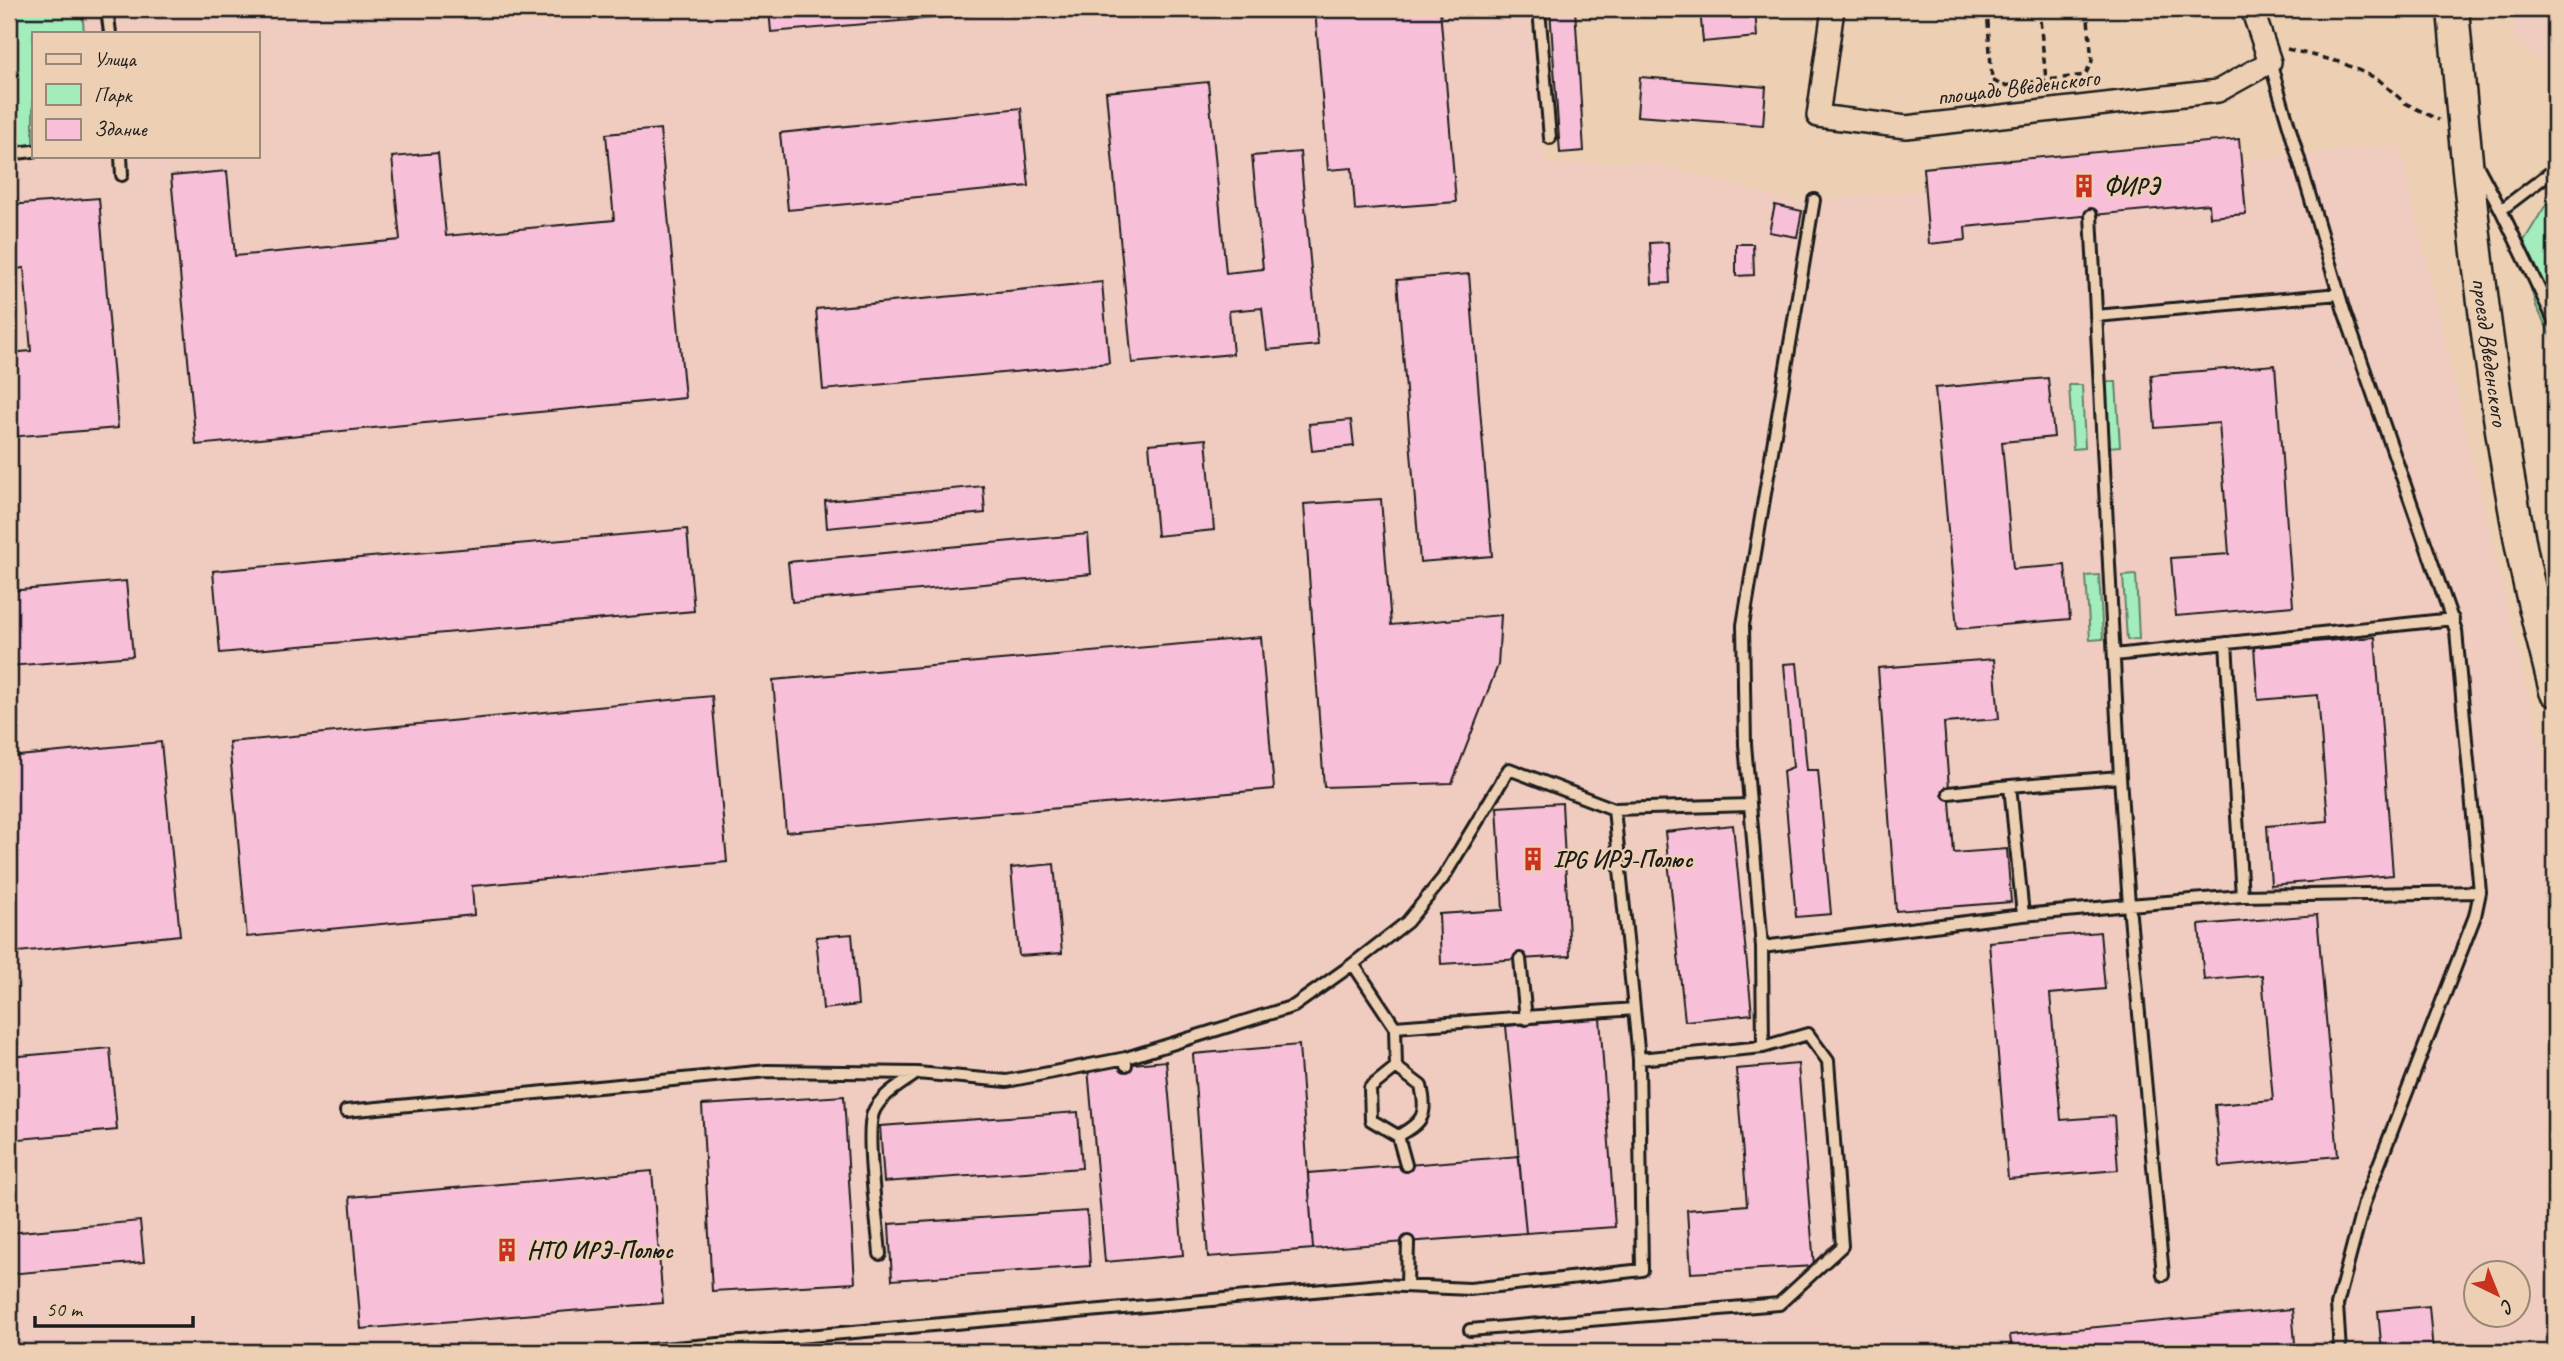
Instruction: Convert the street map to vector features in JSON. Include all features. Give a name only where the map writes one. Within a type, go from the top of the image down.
[{"type":"street","name":"площадь Введенского","points":[[1833,9],[1818,117],[1906,127],[2218,91],[2270,62]]},
{"type":"street","points":[[2252,9],[2270,62]]},
{"type":"street","name":"проезд Введенского","points":[[2453,9],[2464,140],[2497,414],[2520,544],[2555,691]]},
{"type":"lane","points":[[107,9],[110,32]]},
{"type":"lane","points":[[1539,9],[1550,138]]},
{"type":"lane","points":[[2270,62],[2339,294],[2452,619],[2462,671],[2480,892],[2475,916],[2364,1203],[2337,1305],[2340,1352]]},
{"type":"lane","points":[[2464,140],[2555,322]]},
{"type":"lane","points":[[9,154],[32,151]]},
{"type":"lane","points":[[121,158],[122,174]]},
{"type":"lane","points":[[2501,210],[2555,169]]},
{"type":"lane","points":[[1763,1046],[1762,947],[1745,744],[1743,625],[1814,200]]},
{"type":"lane","points":[[2091,215],[2120,776],[2129,905],[2163,1275]]},
{"type":"lane","points":[[2096,316],[2339,294]]},
{"type":"lane","points":[[2114,654],[2452,619]]},
{"type":"lane","points":[[2226,643],[2242,897]]},
{"type":"lane","points":[[346,1111],[767,1071],[917,1073],[1007,1081],[1126,1061],[1294,1006],[1353,964],[1407,922],[1443,878],[1509,769],[1614,809],[1750,805]]},
{"type":"lane","points":[[1949,793],[2120,776]]},
{"type":"lane","points":[[2010,786],[2023,915]]},
{"type":"lane","points":[[629,1352],[1381,1285],[1470,1289],[1642,1270],[1639,1059],[1614,809]]},
{"type":"lane","points":[[1762,947],[2023,915],[2129,905],[2242,897],[2480,892]]},
{"type":"lane","points":[[1520,959],[1526,1019]]},
{"type":"lane","points":[[1353,964],[1395,1027],[1396,1067]]},
{"type":"lane","points":[[1395,1027],[1634,1009]]},
{"type":"lane","points":[[1470,1330],[1779,1304],[1842,1246],[1828,1061],[1808,1034],[1763,1046],[1639,1059]]},
{"type":"lane","points":[[1396,1067],[1370,1088],[1371,1120],[1398,1136],[1406,1165]]},
{"type":"lane","points":[[1396,1067],[1421,1086],[1426,1105],[1419,1124],[1398,1136]]},
{"type":"lane","points":[[880,1254],[872,1154],[873,1114],[886,1095],[917,1073]]},
{"type":"lane","points":[[1407,1286],[1408,1242]]},
{"type":"path","points":[[1987,9],[1992,80],[2003,86],[2085,75],[2092,61],[2087,9]]},
{"type":"path","points":[[2039,9],[2046,80]]},
{"type":"path","points":[[2270,62],[2283,48],[2340,62],[2378,79],[2405,103],[2439,120],[2464,140]]},
{"type":"shaded area","points":[[9,9],[1529,9],[1545,164],[1652,162],[1796,202],[2399,145],[2555,809],[2555,1352],[9,1352]]},
{"type":"shaded area","points":[[2512,9],[2555,9],[2555,69],[2515,44]]},
{"type":"green space","points":[[9,9],[82,9],[84,32],[32,32],[32,148],[9,151]]},
{"type":"green space","points":[[2553,193],[2555,344],[2536,306],[2519,249]]},
{"type":"green space","points":[[2104,382],[2116,382],[2120,446],[2107,447]]},
{"type":"green space","points":[[2069,385],[2082,385],[2085,448],[2073,449]]},
{"type":"green space","points":[[2099,575],[2103,639],[2090,640],[2086,576]]},
{"type":"green space","points":[[2136,575],[2139,639],[2127,640],[2123,576]]},
{"type":"building","points":[[769,9],[1042,9],[771,32]]},
{"type":"building","points":[[1315,9],[1440,9],[1456,202],[1355,210],[1352,168],[1328,170]]},
{"type":"building","points":[[1550,9],[1575,9],[1584,151],[1560,153]]},
{"type":"building","points":[[1700,9],[1755,9],[1757,37],[1703,42]]},
{"type":"building","points":[[1640,77],[1766,87],[1763,125],[1637,116]]},
{"type":"building","points":[[1208,82],[1226,273],[1263,269],[1252,156],[1300,152],[1318,345],[1267,350],[1262,308],[1229,311],[1233,354],[1132,363],[1106,92]]},
{"type":"building","points":[[1021,108],[1029,186],[788,210],[780,133]]},
{"type":"building","points":[[660,129],[685,398],[196,445],[171,176],[227,171],[235,256],[400,240],[392,157],[438,153],[446,236],[614,220],[606,134]]},
{"type":"building","name":"ФИРЭ","points":[[2239,139],[2246,214],[2210,217],[2209,204],[1965,227],[1966,240],[1929,244],[1923,168]]},
{"type":"building","points":[[99,198],[118,428],[9,437],[9,353],[31,351],[24,268],[9,270],[9,205]]},
{"type":"building","points":[[1775,205],[1802,211],[1797,237],[1769,232]]},
{"type":"building","points":[[1668,242],[1670,283],[1652,284],[1650,243]]},
{"type":"building","points":[[1736,244],[1753,244],[1754,275],[1736,276]]},
{"type":"building","points":[[1469,274],[1492,556],[1420,562],[1397,280]]},
{"type":"building","points":[[1102,282],[1109,363],[823,390],[816,309]]},
{"type":"building","points":[[2275,365],[2293,606],[2176,616],[2171,558],[2229,554],[2219,423],[2155,428],[2151,375]]},
{"type":"building","points":[[2048,378],[2054,437],[2002,442],[2013,569],[2065,565],[2070,619],[1957,629],[1935,388]]},
{"type":"building","points":[[1351,420],[1354,446],[1312,451],[1309,424]]},
{"type":"building","points":[[1206,439],[1214,530],[1157,536],[1149,444]]},
{"type":"building","points":[[983,486],[985,513],[827,528],[825,501]]},
{"type":"building","points":[[1381,499],[1391,625],[1501,615],[1498,665],[1452,783],[1324,787],[1304,504]]},
{"type":"building","points":[[687,529],[694,611],[220,653],[213,571]]},
{"type":"building","points":[[1088,534],[1091,574],[792,602],[788,562]]},
{"type":"building","points":[[126,581],[133,656],[9,666],[9,591]]},
{"type":"building","points":[[1261,637],[1274,789],[786,832],[773,680]]},
{"type":"building","points":[[2375,637],[2393,875],[2271,885],[2267,826],[2328,821],[2318,695],[2258,700],[2254,647]]},
{"type":"building","points":[[1994,659],[1999,719],[1944,723],[1954,853],[2007,849],[2011,902],[1896,911],[1878,668]]},
{"type":"building","points":[[1797,663],[1807,770],[1818,770],[1831,914],[1796,917],[1783,771],[1793,767],[1784,664]]},
{"type":"building","points":[[712,696],[727,862],[472,886],[474,915],[247,937],[229,742]]},
{"type":"building","points":[[161,742],[180,935],[9,953],[9,757]]},
{"type":"building","name":"IPG ИРЭ-Полюс","points":[[1562,803],[1570,956],[1441,964],[1439,914],[1503,910],[1497,807]]},
{"type":"building","points":[[1733,825],[1752,1014],[1685,1021],[1665,832]]},
{"type":"building","points":[[1054,864],[1062,953],[1019,956],[1011,868]]},
{"type":"building","points":[[2317,915],[2338,1156],[2220,1167],[2215,1105],[2273,1100],[2262,975],[2204,980],[2199,925]]},
{"type":"building","points":[[2100,932],[2105,989],[2050,994],[2061,1120],[2114,1116],[2118,1170],[2008,1179],[1989,942]]},
{"type":"building","points":[[852,934],[858,1005],[823,1009],[816,937]]},
{"type":"building","points":[[1600,1018],[1615,1227],[1526,1233],[1506,1026]]},
{"type":"building","points":[[1299,1045],[1313,1249],[1208,1257],[1193,1054]]},
{"type":"building","points":[[110,1048],[117,1130],[9,1140],[9,1057]]},
{"type":"building","points":[[1166,1061],[1183,1255],[1105,1262],[1088,1068]]},
{"type":"building","points":[[1798,1064],[1814,1266],[1691,1273],[1687,1210],[1747,1205],[1736,1069]]},
{"type":"building","points":[[844,1096],[855,1283],[712,1291],[702,1105]]},
{"type":"building","points":[[1078,1112],[1082,1168],[884,1182],[880,1126]]},
{"type":"building","points":[[1519,1156],[1526,1233],[1313,1249],[1308,1173]]},
{"type":"building","name":"НТО ИРЭ-Полюс","points":[[652,1171],[663,1303],[361,1329],[350,1197]]},
{"type":"building","points":[[1087,1211],[1090,1266],[892,1280],[889,1224]]},
{"type":"building","points":[[140,1221],[144,1262],[9,1274],[9,1233]]},
{"type":"building","points":[[2429,1306],[2433,1352],[2382,1352],[2378,1311]]},
{"type":"building","points":[[2292,1309],[2295,1343],[2201,1352],[2012,1352],[2010,1335]]},
{"type":"building","points":[[2273,1345],[2274,1352],[2201,1352]]},
{"type":"place","name":"ФИРЭ","points":[[2084,186]]},
{"type":"place","name":"IPG ИРЭ-Полюс","points":[[1533,859]]},
{"type":"place","name":"НТО ИРЭ-Полюс","points":[[507,1250]]}]
